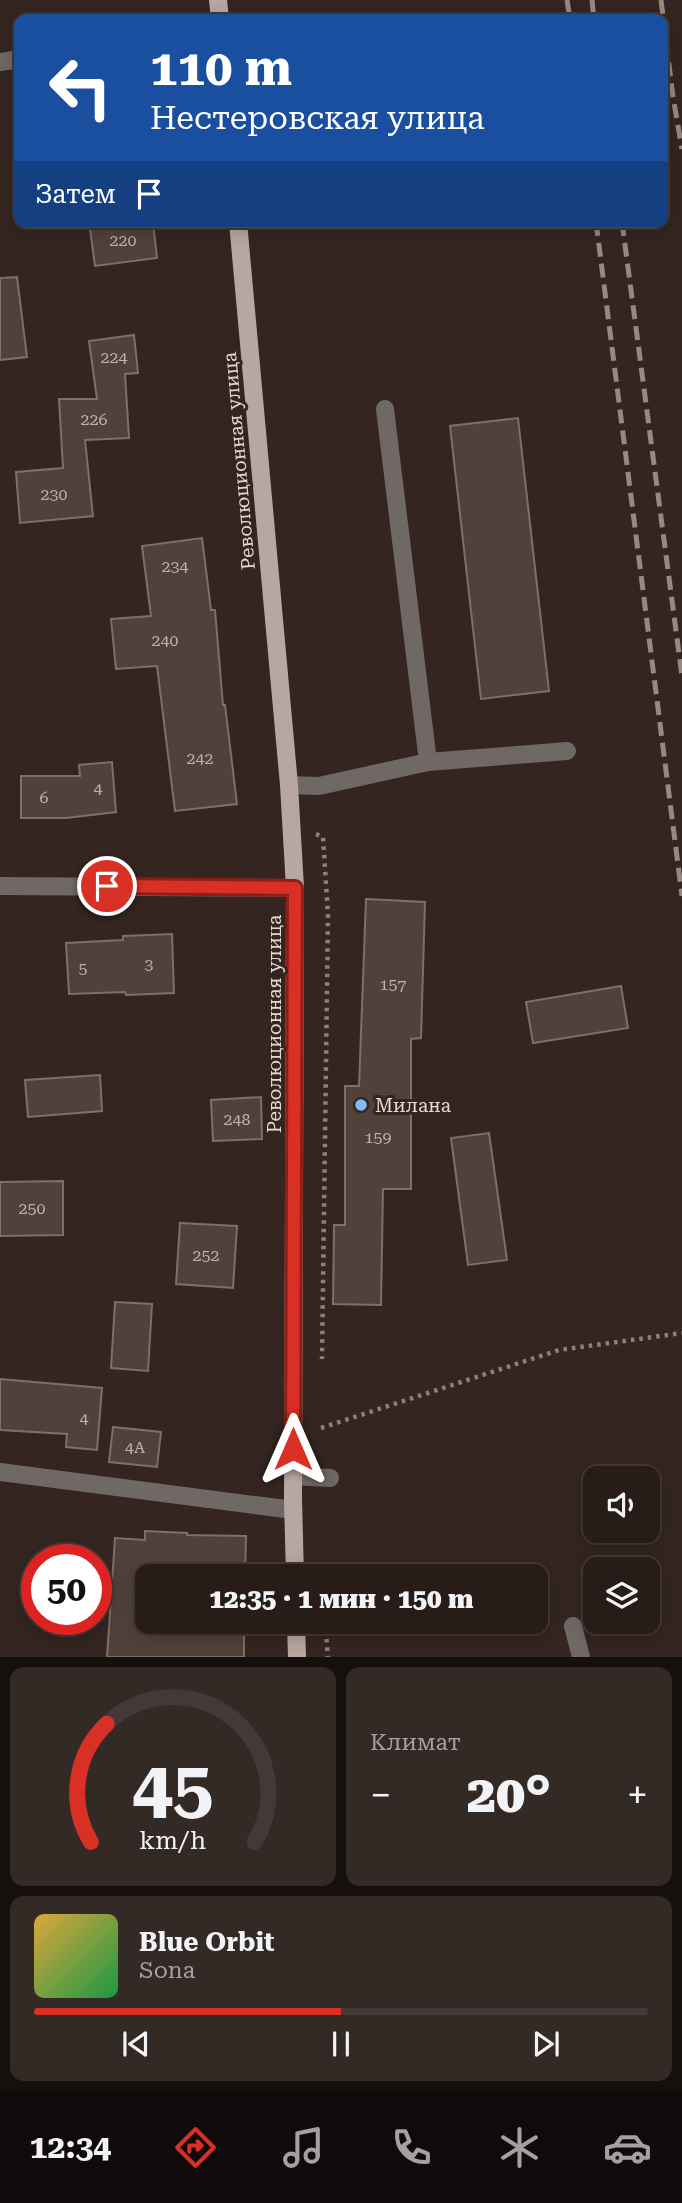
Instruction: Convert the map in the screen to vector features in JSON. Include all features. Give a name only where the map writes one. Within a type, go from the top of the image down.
[{"type":"main road","name":"Революционная улица","points":[[239,228],[289,785],[295,888],[295,1564]]},
{"type":"main road","points":[[296,1634],[297,1657]]},
{"type":"street","points":[[385,409],[428,762]]},
{"type":"street","points":[[289,785],[319,786],[428,762],[567,751]]},
{"type":"street","points":[[0,886],[295,888]]},
{"type":"street","points":[[0,1472],[293,1510]]},
{"type":"street","points":[[293,1476],[330,1478]]},
{"type":"street","points":[[573,1626],[581,1657]]},
{"type":"path","points":[[292,825],[323,837],[328,915],[322,1359]]},
{"type":"path","points":[[321,1428],[559,1350],[682,1333]]},
{"type":"path","points":[[320,1438],[322,1414]]},
{"type":"path","points":[[326,1634],[328,1657]]},
{"type":"building","points":[[90,228],[154,228],[157,258],[95,266]]},
{"type":"building","points":[[17,277],[27,357],[0,360],[0,278]]},
{"type":"building","points":[[134,335],[138,373],[125,374],[129,438],[85,440],[93,516],[20,523],[16,472],[63,468],[59,399],[97,399],[89,341]]},
{"type":"building","points":[[518,418],[549,691],[481,699],[450,426]]},
{"type":"building","points":[[202,538],[211,610],[215,610],[223,705],[237,804],[175,811],[157,666],[116,669],[111,619],[151,616],[142,546]]},
{"type":"building","points":[[112,762],[116,812],[66,818],[21,818],[21,776],[80,776],[79,765]]},
{"type":"building","points":[[366,899],[425,902],[421,1038],[411,1039],[411,1189],[383,1189],[381,1305],[333,1304],[334,1225],[345,1225],[345,1086],[359,1086]]},
{"type":"building","points":[[172,934],[174,993],[69,994],[66,943],[123,940],[123,936]]},
{"type":"building","points":[[621,986],[628,1028],[533,1043],[526,1002]]},
{"type":"building","points":[[100,1075],[102,1111],[28,1117],[25,1080]]},
{"type":"building","points":[[261,1097],[262,1139],[213,1141],[211,1100]]},
{"type":"building","points":[[489,1133],[507,1260],[468,1265],[451,1138]]},
{"type":"building","points":[[63,1181],[63,1235],[0,1236],[0,1182]]},
{"type":"building","points":[[180,1223],[237,1226],[233,1288],[176,1284]]},
{"type":"building","points":[[115,1302],[152,1304],[148,1371],[111,1368]]},
{"type":"building","points":[[0,1379],[102,1388],[97,1450],[66,1447],[67,1434],[0,1430]]},
{"type":"building","points":[[113,1427],[161,1432],[157,1467],[109,1462]]},
{"type":"building","points":[[145,1531],[246,1536],[245,1564],[135,1564],[135,1634],[244,1634],[244,1657],[107,1657],[108,1635],[112,1635],[115,1538],[145,1540]]},
{"type":"railway","points":[[567,0],[569,14]]},
{"type":"railway","points":[[592,0],[593,14]]},
{"type":"railway","points":[[661,0],[663,14]]},
{"type":"railway","points":[[668,57],[682,149]]},
{"type":"railway","points":[[597,228],[682,896]]},
{"type":"railway","points":[[623,228],[682,676]]},
{"type":"place","name":"Милана","points":[[361,1105]]},
{"type":"route","points":[[107,886],[295,888],[293,1449]]}]
